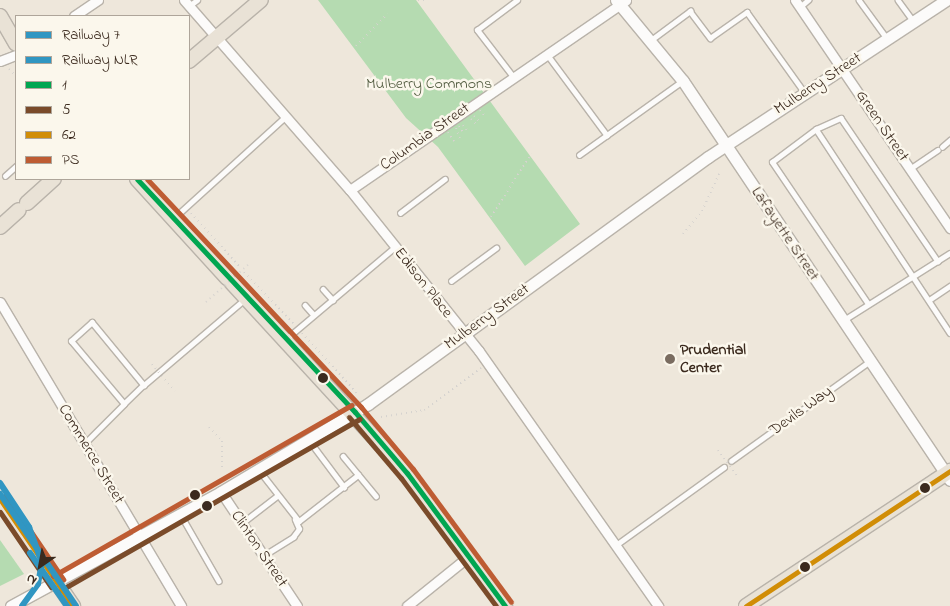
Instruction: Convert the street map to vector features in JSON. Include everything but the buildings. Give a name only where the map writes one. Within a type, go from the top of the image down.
[{"type":"main road","points":[[190,60],[261,0]]},
{"type":"main road","points":[[0,16],[3,30],[15,43]]},
{"type":"main road","points":[[0,228],[53,180]]},
{"type":"main road","points":[[138,180],[285,340],[355,412],[469,556],[505,606]]},
{"type":"main road","points":[[746,606],[949,475]]},
{"type":"main road","points":[[0,499],[73,606]]},
{"type":"street","points":[[76,15],[98,0]]},
{"type":"street","name":"Mulberry Street","points":[[11,606],[57,583],[221,492],[308,438],[355,412],[725,145],[946,0]]},
{"type":"street","name":"Columbia Street","points":[[350,190],[547,54],[620,1]]},
{"type":"street","name":"Lafayette Street","points":[[620,1],[682,81],[949,475]]},
{"type":"street","name":"Green Street","points":[[797,4],[843,68],[950,228]]},
{"type":"street","name":"Edison Place","points":[[191,8],[284,118],[350,190],[464,334],[658,606]]},
{"type":"street","points":[[0,61],[15,55]]},
{"type":"street","name":"Commerce Street","points":[[0,302],[181,606]]},
{"type":"street","name":"Clinton Street","points":[[221,492],[297,606]]},
{"type":"street","points":[[407,606],[469,556]]},
{"type":"lane","points":[[513,77],[477,30],[517,0]]},
{"type":"lane","points":[[797,4],[808,0]]},
{"type":"lane","points":[[859,0],[888,39]]},
{"type":"lane","points":[[898,0],[913,22]]},
{"type":"lane","points":[[651,40],[690,11],[710,38],[747,12],[805,93]]},
{"type":"lane","points":[[547,54],[607,135]]},
{"type":"lane","points":[[579,155],[682,81]]},
{"type":"lane","points":[[173,219],[284,118]]},
{"type":"lane","points":[[868,304],[772,162],[816,130],[841,118],[938,261]]},
{"type":"lane","points":[[816,130],[950,333]]},
{"type":"lane","points":[[911,168],[950,140]]},
{"type":"lane","points":[[5,176],[15,167]]},
{"type":"lane","points":[[400,213],[445,179]]},
{"type":"lane","points":[[285,340],[313,314],[333,300],[395,247]]},
{"type":"lane","points":[[451,281],[496,248]]},
{"type":"lane","points":[[844,320],[950,253]]},
{"type":"lane","points":[[929,300],[950,286]]},
{"type":"lane","points":[[323,289],[333,300]]},
{"type":"lane","points":[[84,443],[144,384],[246,298]]},
{"type":"lane","points":[[305,305],[313,314]]},
{"type":"lane","points":[[124,404],[71,341],[92,322],[144,384]]},
{"type":"lane","name":"Devils Way","points":[[731,461],[870,360]]},
{"type":"lane","points":[[308,438],[344,487]]},
{"type":"lane","points":[[343,456],[376,496]]},
{"type":"lane","points":[[615,545],[724,467]]},
{"type":"lane","points":[[258,469],[295,520],[298,529],[293,537],[263,556]]},
{"type":"lane","points":[[295,520],[306,517],[358,475]]},
{"type":"lane","points":[[242,523],[277,496]]},
{"type":"lane","points":[[180,514],[219,581]]},
{"type":"path","points":[[418,0],[425,0]]},
{"type":"path","points":[[356,46],[387,14]]},
{"type":"path","points":[[9,69],[15,75]]},
{"type":"path","points":[[474,116],[479,120]]},
{"type":"path","points":[[472,119],[476,124]]},
{"type":"path","points":[[462,125],[467,130]]},
{"type":"path","points":[[459,126],[463,132]]},
{"type":"path","points":[[456,128],[460,139]]},
{"type":"path","points":[[446,129],[454,141]]},
{"type":"path","points":[[492,217],[530,154]]},
{"type":"path","points":[[683,234],[702,211],[719,174]]},
{"type":"path","points":[[186,208],[240,267]]},
{"type":"path","points":[[206,302],[251,262]]},
{"type":"path","points":[[152,364],[175,391]]},
{"type":"path","points":[[381,417],[424,410],[482,368]]},
{"type":"path","points":[[209,427],[222,441],[222,470]]},
{"type":"path","points":[[718,450],[738,477]]},
{"type":"green space","name":"Mulberry Commons","points":[[318,0],[416,0],[580,224],[525,266],[438,147],[406,118]]},
{"type":"green space","points":[[0,540],[24,574],[0,586]]},
{"type":"rail line","name":"7","points":[[0,483],[29,527],[42,563],[38,584],[22,606]]},
{"type":"rail line","name":"NLR","points":[[0,494],[76,606]]},
{"type":"rail line","name":"7","points":[[30,553],[67,606]]},
{"type":"transit line","name":"1","points":[[138,180],[355,412],[407,473],[505,606]]},
{"type":"transit line","name":"PS","points":[[148,180],[361,407],[413,469],[511,602]]},
{"type":"transit line","name":"PS","points":[[53,576],[351,405]]},
{"type":"transit line","name":"5","points":[[349,417],[401,478],[496,606]]},
{"type":"transit line","name":"5","points":[[61,590],[359,419]]},
{"type":"transit line","name":"62","points":[[746,606],[950,471]]},
{"type":"transit line","name":"PS","points":[[6,495],[63,579]]},
{"type":"transit line","name":"62","points":[[0,499],[73,606]]},
{"type":"transit line","name":"5","points":[[0,512],[51,587]]},
{"type":"place","name":"Prudential Center","points":[[670,359]]}]
